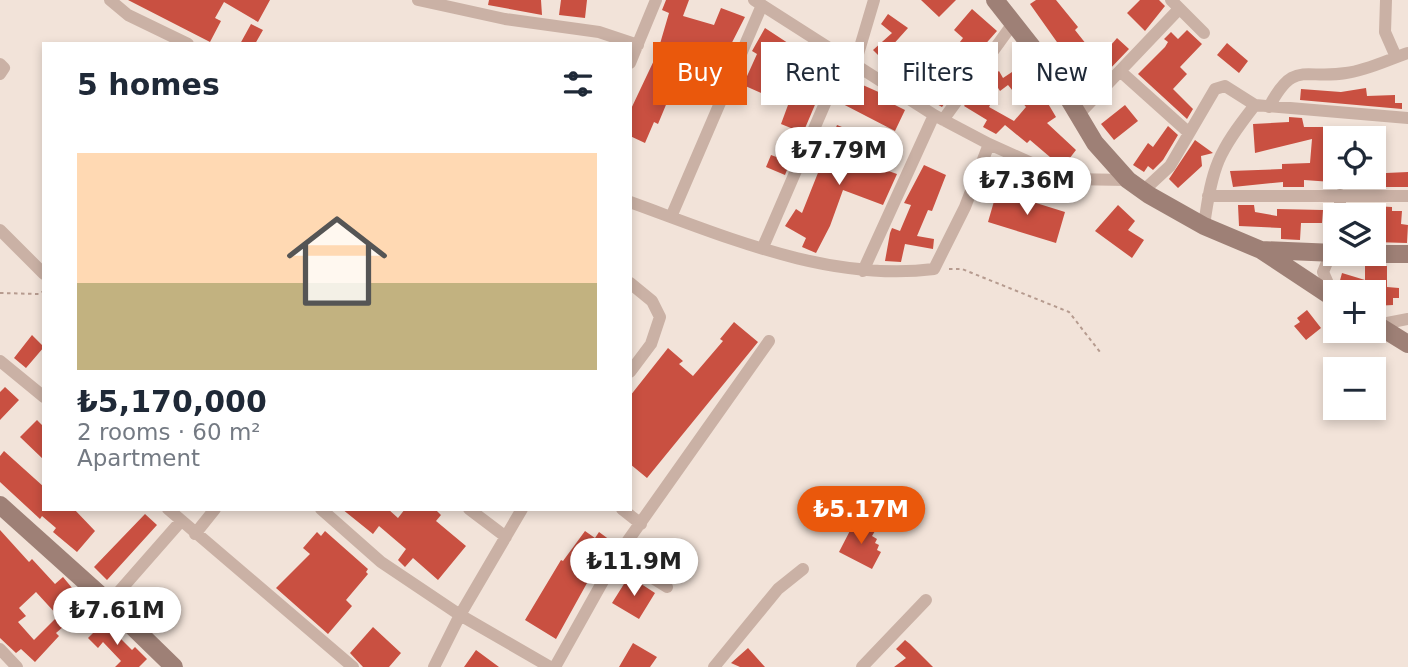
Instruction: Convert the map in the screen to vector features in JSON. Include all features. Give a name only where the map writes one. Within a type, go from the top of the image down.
[{"type":"street","points":[[110,0],[128,15],[184,42]]},
{"type":"street","points":[[418,0],[445,2],[505,19],[599,32],[629,42]]},
{"type":"street","points":[[632,58],[656,0]]},
{"type":"street","points":[[857,42],[874,0]]},
{"type":"street","points":[[995,0],[1055,76],[1095,143],[1128,180],[1204,226],[1261,250],[1323,291]]},
{"type":"street","points":[[1204,226],[1216,162],[1226,141],[1281,85],[1298,75],[1344,74],[1402,55],[1385,32],[1386,0]]},
{"type":"street","points":[[671,216],[758,3],[820,42]]},
{"type":"street","points":[[1077,116],[1120,71],[1175,4],[1204,33]]},
{"type":"street","points":[[863,271],[939,118],[1014,22]]},
{"type":"street","points":[[632,43],[638,45]]},
{"type":"street","points":[[0,64],[4,68],[0,75]]},
{"type":"street","points":[[864,70],[939,118],[1067,179],[1128,180]]},
{"type":"street","points":[[1120,71],[1188,132]]},
{"type":"street","points":[[1143,191],[1170,166],[1215,89],[1221,86],[1262,106],[1408,118]]},
{"type":"street","points":[[763,247],[829,105]]},
{"type":"street","points":[[632,203],[763,247],[830,266],[863,271],[904,272],[934,269],[965,207],[989,144]]},
{"type":"street","points":[[1340,195],[1340,203]]},
{"type":"street","points":[[1208,196],[1408,196]]},
{"type":"street","points":[[0,230],[42,272]]},
{"type":"street","points":[[1261,250],[1323,252]]},
{"type":"street","points":[[1386,254],[1408,254]]},
{"type":"street","points":[[632,285],[652,300],[660,317],[651,344],[632,369]]},
{"type":"street","points":[[1386,322],[1408,319]]},
{"type":"street","points":[[1386,330],[1408,344]]},
{"type":"street","points":[[555,667],[617,556],[769,341]]},
{"type":"street","points":[[0,360],[42,395]]},
{"type":"street","points":[[0,505],[109,603],[174,667]]},
{"type":"street","points":[[170,511],[353,667]]},
{"type":"street","points":[[195,534],[213,511]]},
{"type":"street","points":[[323,511],[381,562],[460,615],[550,667]]},
{"type":"street","points":[[472,511],[506,537]]},
{"type":"street","points":[[434,667],[460,615],[521,511]]},
{"type":"street","points":[[625,511],[641,524]]},
{"type":"street","points":[[109,603],[181,521]]},
{"type":"street","points":[[617,556],[667,587]]},
{"type":"street","points":[[714,667],[778,589],[803,569]]},
{"type":"street","points":[[862,667],[926,600]]},
{"type":"street","points":[[0,649],[17,667]]},
{"type":"path","points":[[934,269],[961,269],[1069,312],[1100,352]]},
{"type":"path","points":[[0,293],[42,292]]},
{"type":"building","points":[[128,0],[270,0],[258,22],[224,2],[215,18],[221,21],[210,42]]},
{"type":"building","points":[[489,0],[541,0],[542,15],[488,5]]},
{"type":"building","points":[[561,0],[587,0],[585,18],[559,15]]},
{"type":"building","points":[[666,0],[689,0],[683,16],[714,25],[721,8],[745,17],[732,42],[661,42],[669,13],[662,10]]},
{"type":"building","points":[[921,0],[956,0],[939,17]]},
{"type":"building","points":[[1036,0],[1056,0],[1078,27],[1075,30],[1084,42],[1057,42],[1030,4]]},
{"type":"building","points":[[1140,0],[1159,0],[1165,6],[1145,31],[1127,13]]},
{"type":"building","points":[[972,9],[997,31],[987,42],[960,42],[963,38],[954,30]]},
{"type":"building","points":[[888,14],[908,28],[895,42],[882,42],[892,33],[881,24]]},
{"type":"building","points":[[251,24],[263,30],[256,42],[241,42]]},
{"type":"building","points":[[765,28],[786,42],[761,42],[761,93],[747,87],[747,76],[757,54],[752,51]]},
{"type":"building","points":[[1187,30],[1202,44],[1180,67],[1187,74],[1173,89],[1193,109],[1187,119],[1138,74],[1165,47],[1168,42],[1164,39],[1171,32],[1178,39]]},
{"type":"building","points":[[1117,38],[1129,49],[1112,67],[1112,44]]},
{"type":"building","points":[[1227,43],[1248,61],[1239,73],[1217,55]]},
{"type":"building","points":[[653,62],[653,105],[666,105],[658,124],[654,122],[645,143],[632,137],[632,107]]},
{"type":"building","points":[[999,71],[1003,78],[1012,72],[1012,90],[1008,85],[1000,91]]},
{"type":"building","points":[[864,86],[878,92],[878,105],[895,105],[905,110],[895,131],[845,105],[864,105]]},
{"type":"building","points":[[1366,88],[1367,96],[1395,95],[1395,103],[1402,103],[1402,109],[1300,100],[1301,89],[1341,92]]},
{"type":"building","points":[[788,105],[815,105],[803,133],[781,124]]},
{"type":"building","points":[[990,105],[989,107],[1014,121],[1026,107],[1024,105],[1049,105],[1056,117],[1047,123],[1076,150],[1066,163],[1060,158],[1057,163],[1030,140],[1027,143],[1005,125],[996,134],[983,127],[987,120],[964,106]]},
{"type":"building","points":[[1125,105],[1138,121],[1114,140],[1101,124]]},
{"type":"building","points":[[1289,117],[1302,118],[1304,127],[1323,127],[1323,181],[1304,180],[1304,187],[1283,187],[1283,182],[1233,187],[1230,171],[1282,169],[1282,164],[1310,163],[1312,139],[1255,153],[1253,124],[1289,122]]},
{"type":"building","points":[[837,125],[867,137],[857,160],[897,174],[883,205],[843,190],[830,226],[816,253],[802,247],[806,238],[785,226],[796,209],[802,213]]},
{"type":"building","points":[[1168,126],[1178,135],[1163,160],[1153,170],[1148,166],[1144,172],[1133,165],[1148,143],[1153,147]]},
{"type":"building","points":[[1195,140],[1213,153],[1201,156],[1202,166],[1178,188],[1169,179]]},
{"type":"building","points":[[771,155],[790,162],[785,175],[766,167]]},
{"type":"building","points":[[924,165],[946,175],[932,211],[928,210],[917,236],[934,239],[933,249],[905,244],[901,262],[885,261],[892,228],[900,231],[911,205],[904,203]]},
{"type":"building","points":[[1408,172],[1408,187],[1386,187],[1386,173]]},
{"type":"building","points":[[997,191],[1065,212],[1056,243],[988,222]]},
{"type":"building","points":[[1118,205],[1135,221],[1128,230],[1144,240],[1132,258],[1095,231]]},
{"type":"building","points":[[1238,205],[1254,205],[1255,212],[1277,216],[1277,209],[1323,210],[1322,223],[1301,223],[1300,240],[1281,239],[1281,228],[1239,226]]},
{"type":"building","points":[[1386,207],[1392,207],[1392,211],[1402,211],[1401,224],[1408,225],[1407,243],[1386,242]]},
{"type":"building","points":[[1365,266],[1387,266],[1387,287],[1399,288],[1399,298],[1393,298],[1393,305],[1386,305],[1386,280],[1365,280]]},
{"type":"building","points":[[1342,273],[1365,280],[1340,280]]},
{"type":"building","points":[[1307,310],[1321,328],[1306,340],[1294,326],[1300,322],[1297,318]]},
{"type":"building","points":[[734,322],[758,342],[647,478],[632,466],[632,393],[668,348],[683,361],[679,364],[693,376],[723,341],[720,339]]},
{"type":"building","points":[[32,335],[42,345],[42,349],[26,368],[14,358]]},
{"type":"building","points":[[5,387],[19,400],[0,420],[0,392]]},
{"type":"building","points":[[37,420],[42,425],[42,458],[20,437]]},
{"type":"building","points":[[4,451],[42,485],[42,511],[76,511],[95,531],[77,552],[53,532],[56,528],[42,516],[40,519],[0,482],[0,456]]},
{"type":"building","points":[[344,511],[390,511],[398,518],[403,511],[437,511],[441,515],[436,521],[466,546],[438,580],[413,558],[405,567],[398,560],[406,549],[379,526],[373,534]]},
{"type":"building","points":[[145,514],[157,525],[107,580],[94,567]]},
{"type":"building","points":[[855,521],[875,531],[872,536],[877,539],[877,550],[881,552],[872,569],[839,552]]},
{"type":"building","points":[[0,530],[29,562],[32,559],[55,584],[63,577],[87,606],[56,633],[59,636],[35,662],[21,649],[16,653],[0,638]],"holes":[[[36,592],[58,616],[34,640],[18,622],[26,616],[19,608]]]},
{"type":"building","points":[[325,531],[368,569],[368,574],[346,600],[352,606],[328,634],[276,588],[310,554],[303,548],[317,532],[321,536]]},
{"type":"building","points":[[585,531],[595,538],[599,532],[614,543],[592,574],[556,639],[525,620],[561,560],[563,561]]},
{"type":"building","points":[[629,576],[655,593],[639,619],[612,603]]},
{"type":"building","points":[[104,622],[132,650],[135,647],[147,659],[139,667],[115,667],[121,661],[103,642],[98,648],[88,638]]},
{"type":"building","points":[[373,627],[401,653],[389,667],[363,667],[350,653]]},
{"type":"building","points":[[905,640],[933,667],[894,667],[906,658],[896,649]]},
{"type":"building","points":[[633,643],[657,657],[650,667],[619,667]]},
{"type":"building","points":[[748,648],[765,667],[740,667],[731,663]]},
{"type":"building","points":[[476,650],[499,667],[464,667]]}]
